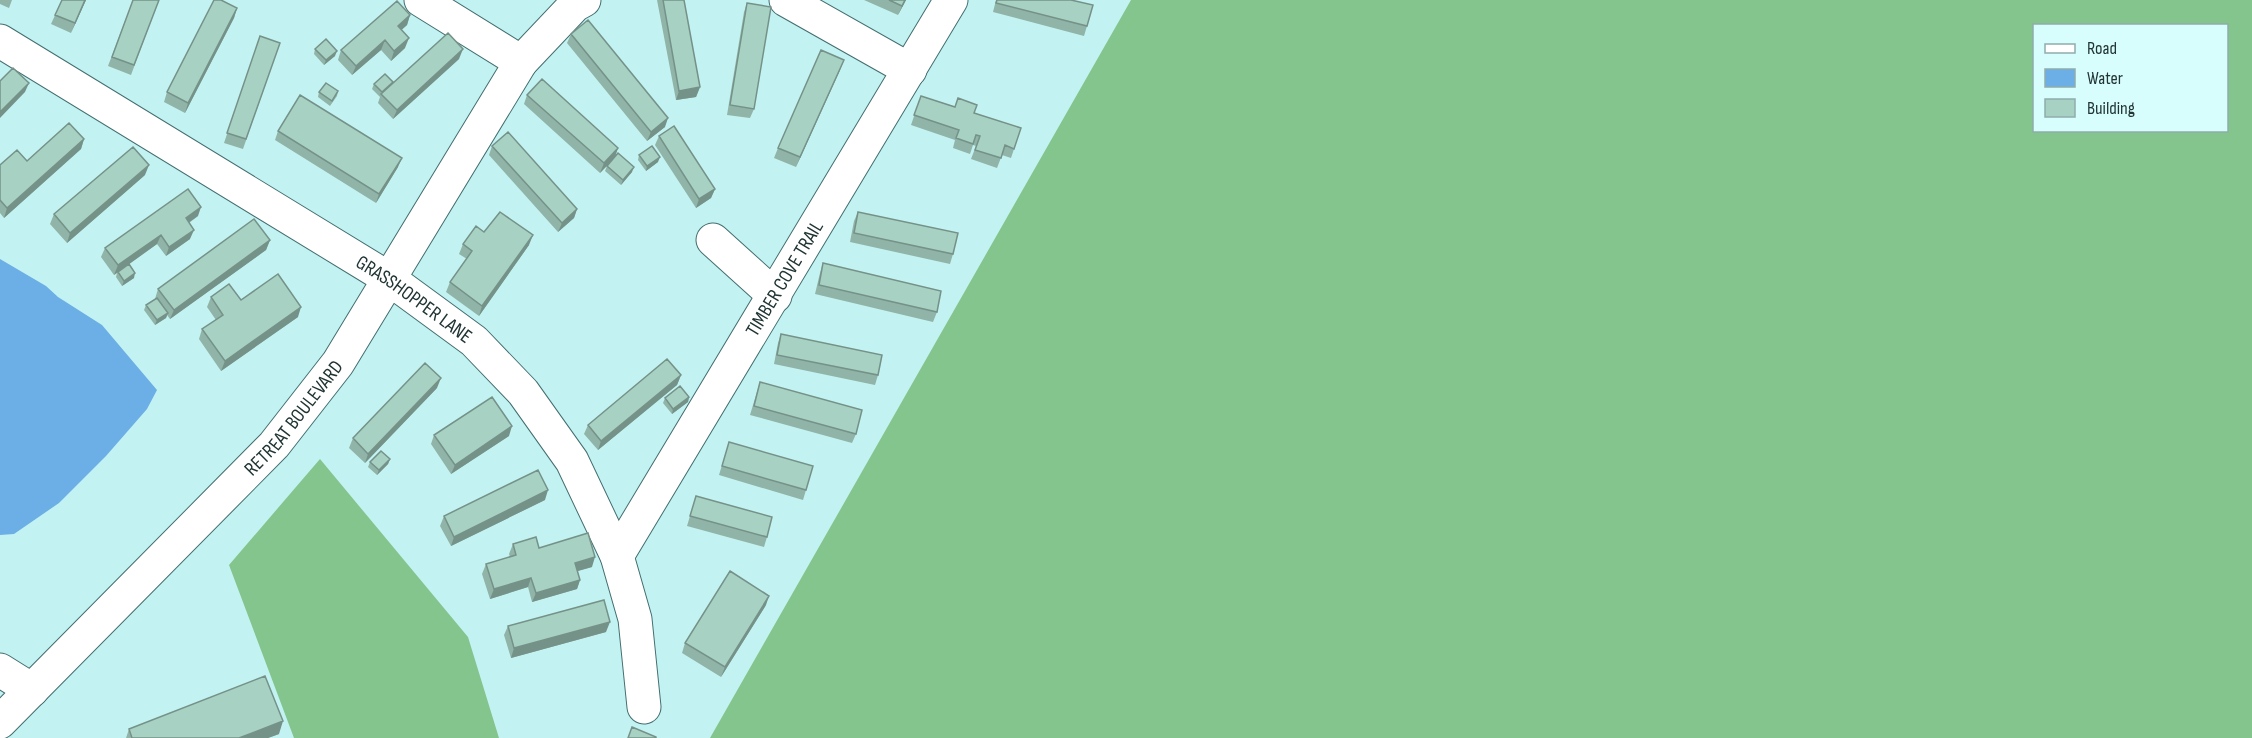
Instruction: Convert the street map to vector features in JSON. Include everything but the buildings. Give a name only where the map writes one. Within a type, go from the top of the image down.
[{"type":"street","points":[[421,0],[521,62]]},
{"type":"street","name":"RETREAT BOULEVARD","points":[[0,722],[274,445],[338,363],[521,62],[575,5],[584,0]]},
{"type":"street","points":[[786,0],[910,70]]},
{"type":"street","name":"TIMBER COVE TRAIL","points":[[617,556],[951,0]]},
{"type":"street","name":"GRASSHOPPER LANE","points":[[0,41],[388,278],[474,341],[523,392],[572,461],[617,556],[635,618],[644,707]]},
{"type":"street","points":[[713,240],[775,296]]},
{"type":"street","points":[[0,670],[32,690]]},
{"type":"green space","points":[[1131,0],[2252,0],[2252,738],[710,738]]},
{"type":"green space","points":[[320,459],[468,637],[499,738],[294,738],[229,565]]},
{"type":"water","points":[[0,259],[46,286],[58,297],[102,325],[157,390],[147,409],[106,456],[59,503],[14,534],[0,535]]}]
